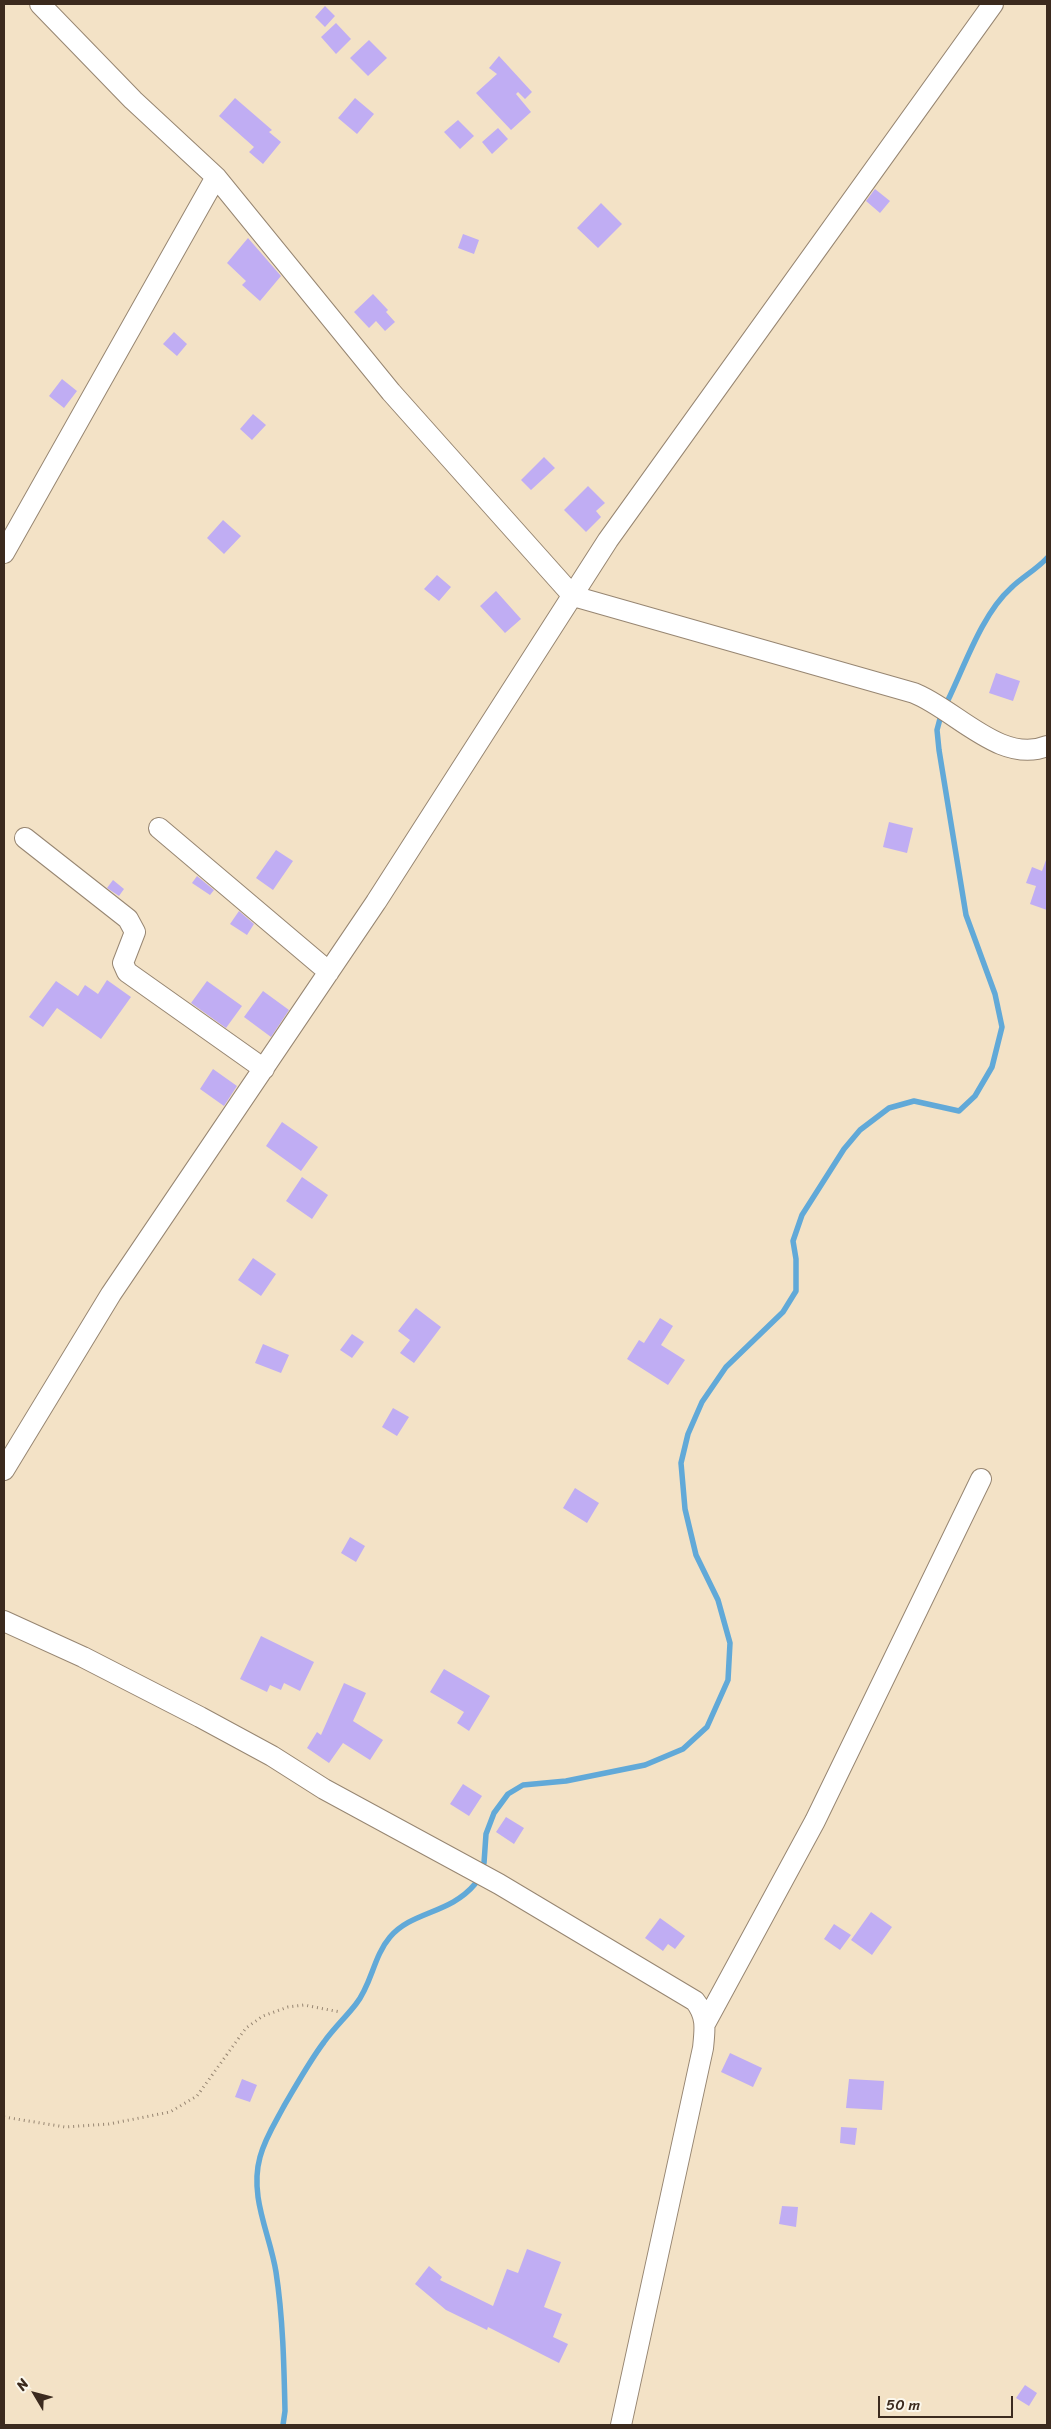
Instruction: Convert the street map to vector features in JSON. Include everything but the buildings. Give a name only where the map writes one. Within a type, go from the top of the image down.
[{"type":"street","points":[[40,4],[133,100],[216,176],[391,392],[573,596],[914,693],[950,711],[990,739],[1007,747],[1038,750],[1047,746]]},
{"type":"street","points":[[4,1470],[110,1294],[329,972],[608,540],[993,4]]},
{"type":"street","points":[[4,553],[216,176]]},
{"type":"street","points":[[159,828],[329,972]]},
{"type":"street","points":[[26,838],[128,920],[135,932],[123,963],[127,972],[264,1069]]},
{"type":"street","points":[[621,2425],[698,2076],[706,2022],[815,1821],[981,1479]]},
{"type":"street","points":[[4,1621],[84,1657],[200,1717],[272,1756],[324,1790],[499,1884],[681,1991],[695,2001],[702,2010],[706,2022]]},
{"type":"path","points":[[4,2117],[65,2126],[109,2124],[170,2112],[197,2096],[246,2028],[263,2016],[288,2007],[304,2005],[340,2012]]},
{"type":"waterway","points":[[948,700],[975,641],[991,612],[1011,588],[1047,558]]},
{"type":"waterway","points":[[484,1863],[486,1834],[494,1813],[508,1794],[523,1785],[566,1781],[645,1765],[683,1749],[707,1727],[728,1680],[730,1643],[718,1600],[696,1555],[685,1509],[681,1463],[688,1434],[702,1402],[726,1367],[783,1312],[796,1291],[796,1259],[793,1241],[802,1215],[844,1149],[860,1130],[889,1108],[914,1101],[959,1111],[975,1096],[992,1067],[1002,1027],[995,994],[966,915],[939,750],[937,730],[941,715]]},
{"type":"waterway","points":[[283,2425],[285,2411],[282,2324],[276,2272],[257,2186],[257,2172],[262,2150],[270,2131],[313,2057],[352,2009],[366,1988],[380,1953],[390,1937],[409,1922],[454,1901],[475,1884]]}]
